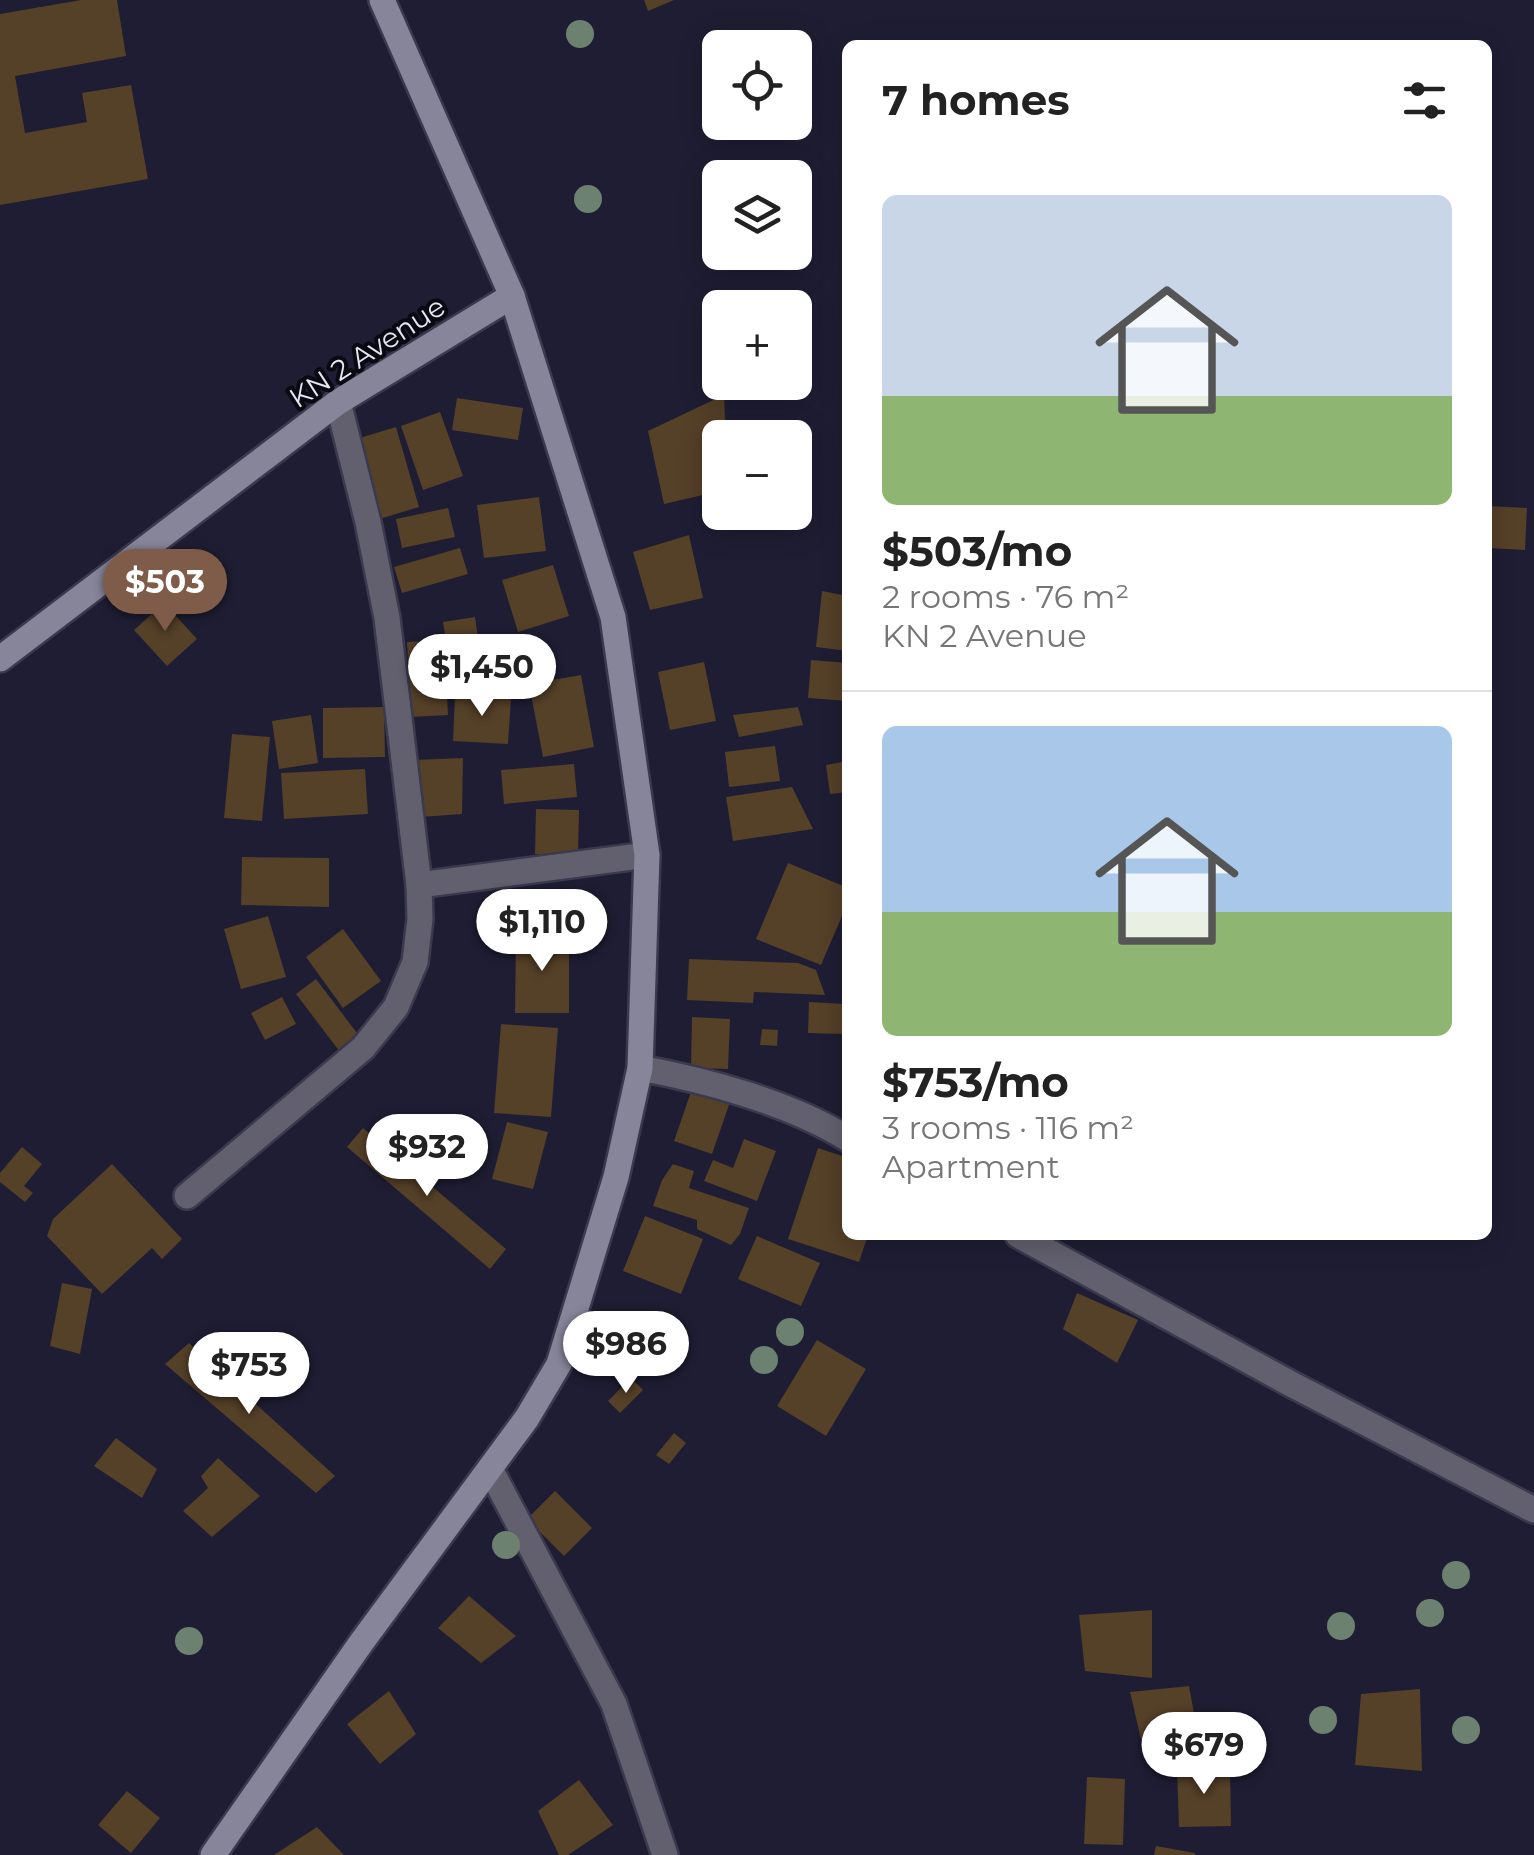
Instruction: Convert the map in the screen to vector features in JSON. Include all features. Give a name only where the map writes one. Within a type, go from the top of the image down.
[{"type":"street","points":[[213,1855],[361,1642],[527,1418],[559,1364],[616,1177],[640,1068],[647,856],[613,617],[512,296],[382,0]]},
{"type":"street","name":"KN 2 Avenue","points":[[0,659],[338,402],[512,296]]},
{"type":"street","points":[[187,1196],[363,1048],[396,1007],[415,962],[419,885],[387,618],[338,402]]},
{"type":"street","points":[[419,885],[647,856]]},
{"type":"street","points":[[640,1068],[696,1079],[824,1124],[842,1135]]},
{"type":"street","points":[[1027,1240],[1292,1385],[1534,1510]]},
{"type":"street","points":[[490,1470],[614,1704],[666,1855]]},
{"type":"building","points":[[81,0],[117,0],[126,56],[15,76],[25,133],[87,122],[82,93],[131,85],[148,179],[0,205],[0,14]]},
{"type":"building","points":[[644,0],[674,0],[648,11]]},
{"type":"building","points":[[457,398],[523,408],[518,440],[452,430]]},
{"type":"building","points":[[713,400],[724,400],[725,420],[702,420],[702,495],[664,504],[648,431]]},
{"type":"building","points":[[440,412],[463,476],[423,490],[401,426]]},
{"type":"building","points":[[396,427],[419,507],[376,520],[353,440]]},
{"type":"building","points":[[539,497],[546,551],[484,558],[477,505]]},
{"type":"building","points":[[1492,506],[1527,508],[1525,550],[1492,548]]},
{"type":"building","points":[[448,508],[455,537],[402,548],[396,519]]},
{"type":"building","points":[[689,535],[703,598],[650,610],[633,552]]},
{"type":"building","points":[[460,548],[468,574],[402,593],[394,567]]},
{"type":"building","points":[[553,565],[569,616],[518,632],[502,580]]},
{"type":"building","points":[[822,591],[842,595],[842,650],[816,647]]},
{"type":"building","points":[[164,603],[197,639],[167,666],[134,630]]},
{"type":"building","points":[[475,617],[481,659],[450,663],[443,622]]},
{"type":"building","points":[[444,640],[448,715],[411,717],[407,642]]},
{"type":"building","points":[[811,660],[842,663],[842,701],[808,698]]},
{"type":"building","points":[[704,662],[716,721],[670,730],[658,672]]},
{"type":"building","points":[[581,675],[594,747],[543,757],[529,684]]},
{"type":"building","points":[[455,695],[511,698],[508,744],[453,741]]},
{"type":"building","points":[[384,707],[385,757],[323,758],[323,708]]},
{"type":"building","points":[[798,707],[803,725],[739,737],[733,715]]},
{"type":"building","points":[[311,715],[318,763],[279,769],[272,721]]},
{"type":"building","points":[[232,734],[270,737],[262,821],[224,818]]},
{"type":"building","points":[[775,746],[780,781],[729,787],[725,752]]},
{"type":"building","points":[[463,758],[462,814],[421,817],[414,760]]},
{"type":"building","points":[[842,762],[842,793],[830,794],[826,765]]},
{"type":"building","points":[[574,764],[577,797],[504,804],[501,770]]},
{"type":"building","points":[[365,769],[368,814],[284,819],[281,773]]},
{"type":"building","points":[[792,787],[813,829],[733,841],[726,797]]},
{"type":"building","points":[[536,809],[579,810],[578,855],[535,854]]},
{"type":"building","points":[[242,857],[329,858],[329,907],[241,905]]},
{"type":"building","points":[[788,863],[842,886],[842,916],[821,965],[756,939]]},
{"type":"building","points":[[268,916],[286,977],[241,989],[224,929]]},
{"type":"building","points":[[343,929],[381,981],[343,1008],[306,957]]},
{"type":"building","points":[[516,935],[569,936],[569,1013],[515,1013]]},
{"type":"building","points":[[689,959],[798,963],[816,970],[825,995],[754,992],[753,1003],[687,1000]]},
{"type":"building","points":[[316,979],[360,1037],[340,1052],[296,994]]},
{"type":"building","points":[[282,997],[296,1024],[265,1040],[251,1013]]},
{"type":"building","points":[[809,1002],[842,1004],[842,1034],[808,1033]]},
{"type":"building","points":[[692,1017],[730,1019],[728,1069],[691,1068]]},
{"type":"building","points":[[501,1024],[558,1028],[551,1117],[494,1113]]},
{"type":"building","points":[[762,1029],[778,1030],[777,1046],[760,1045]]},
{"type":"building","points":[[692,1089],[730,1102],[712,1154],[674,1141]]},
{"type":"building","points":[[507,1122],[548,1132],[533,1189],[492,1179]]},
{"type":"building","points":[[363,1128],[506,1249],[490,1269],[347,1147]]},
{"type":"building","points":[[744,1139],[776,1151],[757,1201],[704,1181],[713,1160],[733,1168]]},
{"type":"building","points":[[22,1147],[42,1164],[24,1186],[33,1193],[25,1202],[0,1182],[0,1173]]},
{"type":"building","points":[[818,1148],[842,1156],[842,1240],[866,1240],[859,1262],[788,1239]]},
{"type":"building","points":[[112,1164],[182,1239],[162,1259],[152,1248],[102,1294],[47,1236],[53,1219]]},
{"type":"building","points":[[673,1164],[694,1171],[689,1188],[749,1208],[740,1234],[731,1245],[697,1229],[697,1220],[653,1206],[662,1180]]},
{"type":"building","points":[[645,1216],[703,1239],[681,1294],[623,1271]]},
{"type":"building","points":[[757,1236],[820,1263],[801,1306],[738,1279]]},
{"type":"building","points":[[62,1283],[92,1289],[80,1354],[50,1346]]},
{"type":"building","points":[[1077,1293],[1138,1320],[1117,1363],[1063,1329]]},
{"type":"building","points":[[817,1340],[866,1369],[826,1436],[777,1406]]},
{"type":"building","points":[[189,1343],[335,1476],[316,1493],[165,1364]]},
{"type":"building","points":[[631,1378],[643,1390],[620,1413],[608,1401]]},
{"type":"building","points":[[674,1433],[686,1443],[669,1464],[656,1455]]},
{"type":"building","points":[[116,1438],[157,1469],[142,1498],[94,1466]]},
{"type":"building","points":[[218,1458],[260,1496],[212,1537],[183,1511],[208,1488],[201,1476]]},
{"type":"building","points":[[555,1491],[592,1528],[564,1556],[527,1519]]},
{"type":"building","points":[[469,1596],[516,1636],[481,1663],[438,1628]]},
{"type":"building","points":[[1152,1610],[1152,1678],[1085,1671],[1079,1615]]},
{"type":"building","points":[[1189,1686],[1201,1751],[1144,1752],[1130,1692]]},
{"type":"building","points":[[1420,1689],[1422,1771],[1355,1765],[1361,1694]]},
{"type":"building","points":[[389,1691],[416,1734],[380,1764],[347,1724]]},
{"type":"building","points":[[1230,1767],[1231,1826],[1179,1827],[1177,1769]]},
{"type":"building","points":[[1087,1777],[1125,1779],[1123,1845],[1084,1844]]},
{"type":"building","points":[[579,1780],[613,1825],[568,1855],[559,1855],[538,1811]]},
{"type":"building","points":[[127,1791],[160,1818],[131,1853],[98,1825]]},
{"type":"building","points":[[317,1827],[344,1855],[274,1855]]},
{"type":"building","points":[[1156,1846],[1195,1853],[1195,1855],[1154,1855]]}]
